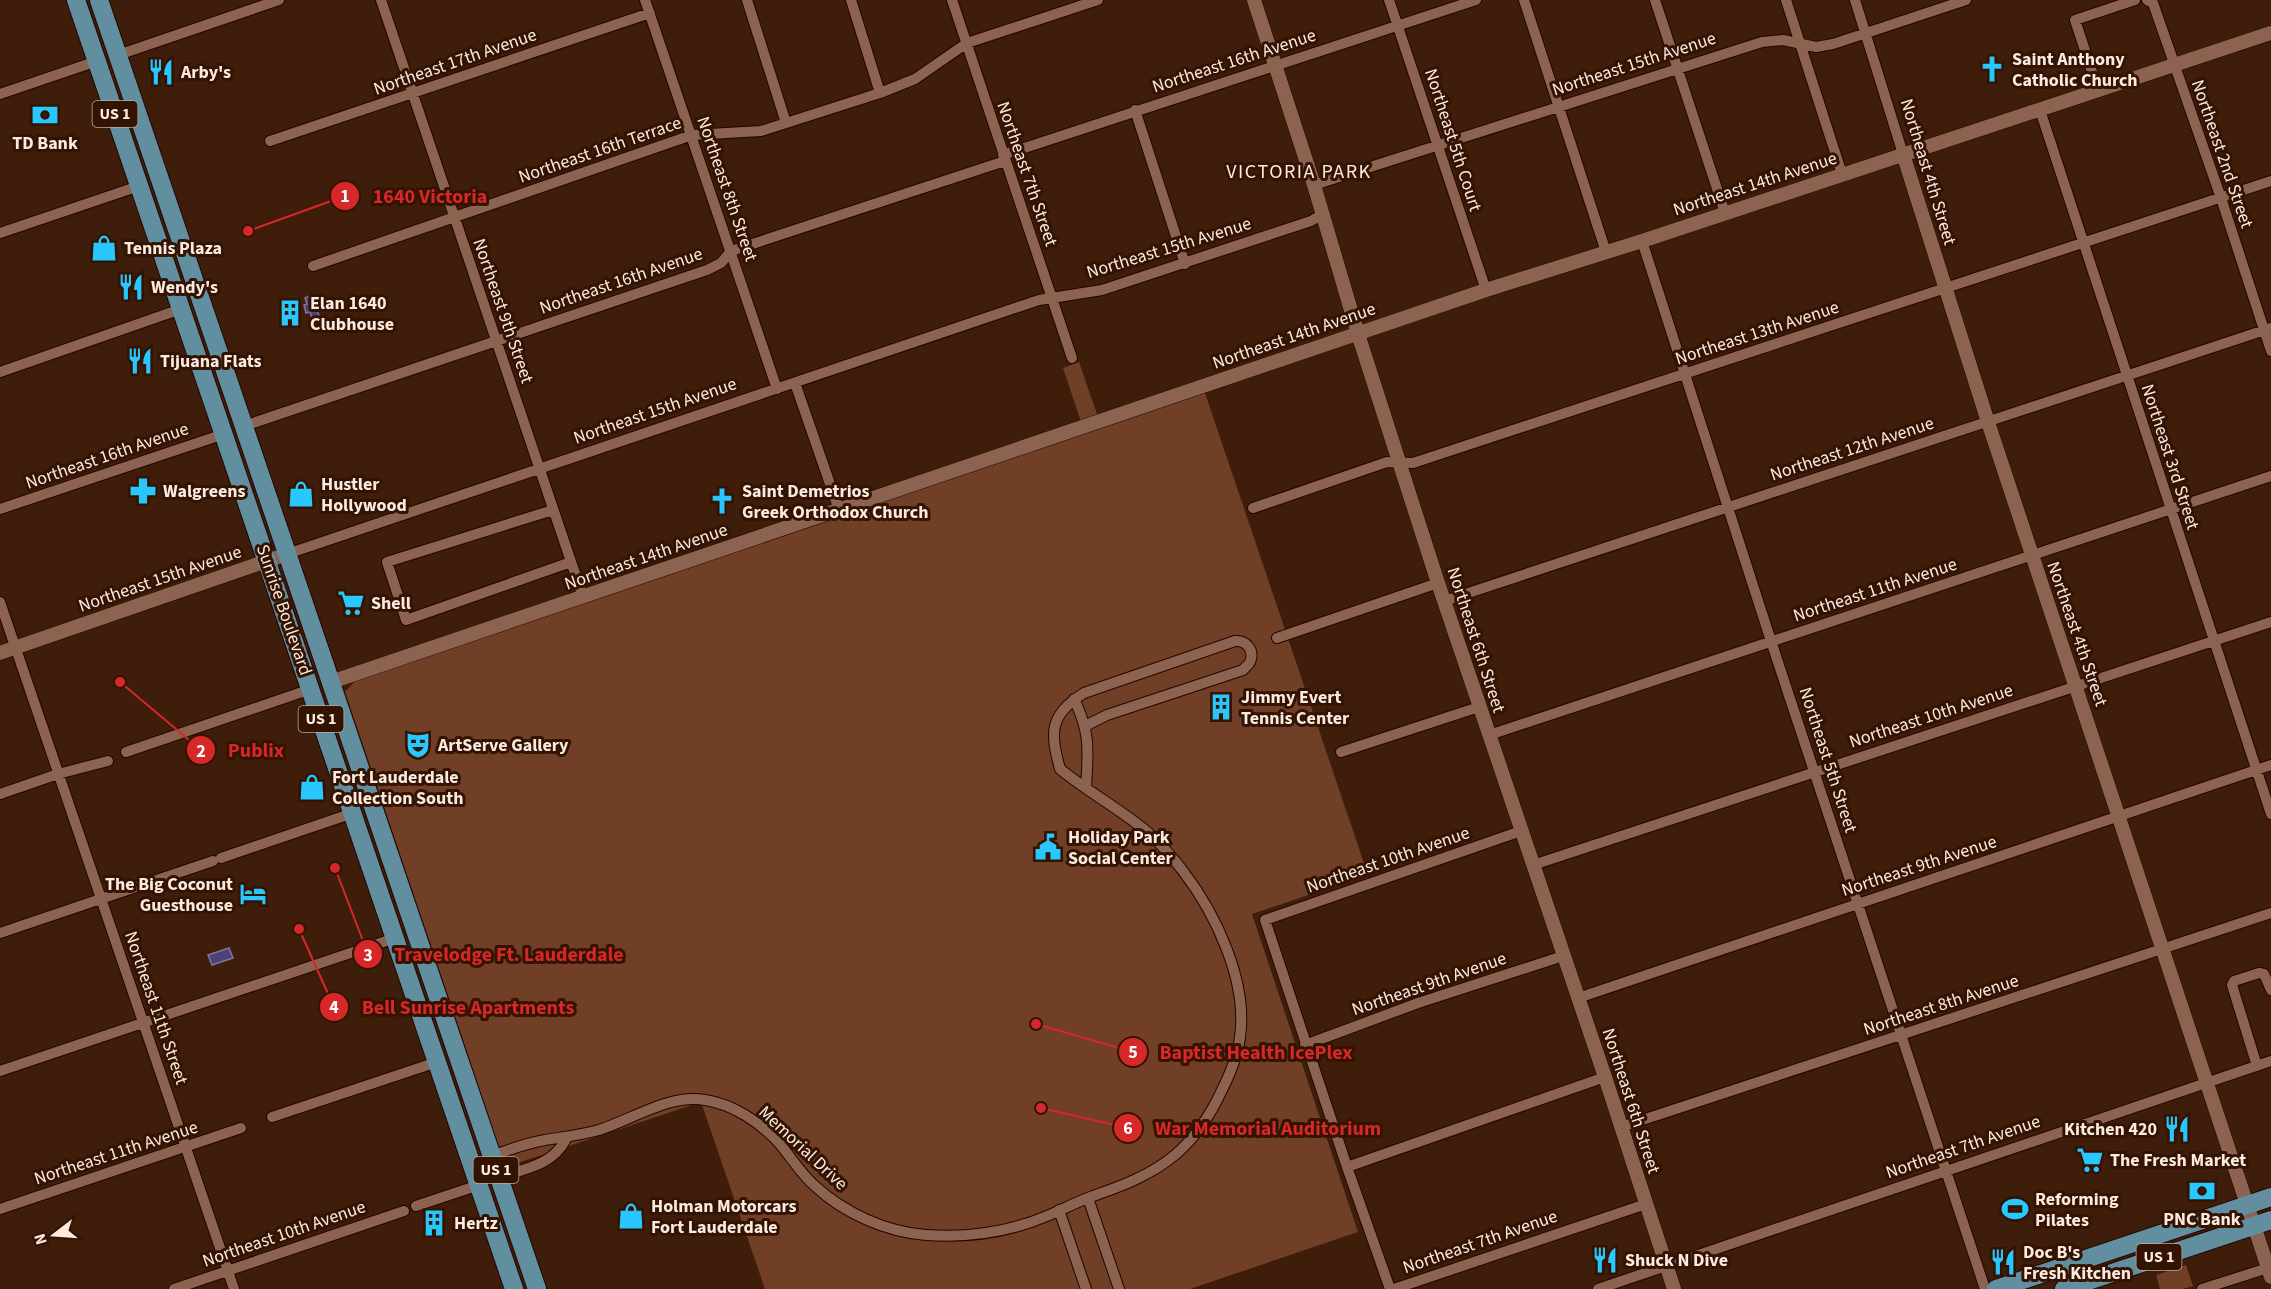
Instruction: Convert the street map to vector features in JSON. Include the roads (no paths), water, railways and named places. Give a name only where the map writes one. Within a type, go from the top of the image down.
[{"type":"main road","name":"Sunrise Boulevard","points":[[76,0],[468,1154],[515,1286]]},
{"type":"main road","name":"Sunrise Boulevard","points":[[99,0],[537,1289]]},
{"type":"main road","points":[[111,104],[125,106],[139,118]]},
{"type":"main road","points":[[174,287],[190,300],[202,303]]},
{"type":"main road","points":[[395,938],[412,946],[426,962]]},
{"type":"main road","points":[[468,1154],[480,1167],[499,1178]]},
{"type":"main road","name":"US 1","points":[[2004,1287],[2271,1197]]},
{"type":"main road","name":"US 1","points":[[2064,1289],[2263,1223]]},
{"type":"street","points":[[118,55],[279,0]]},
{"type":"street","name":"Northeast 9th Street","points":[[381,0],[583,597]]},
{"type":"street","name":"Northeast 8th Street","points":[[646,0],[777,389]]},
{"type":"street","points":[[747,0],[786,123]]},
{"type":"street","points":[[851,0],[880,93]]},
{"type":"street","name":"Northeast 7th Street","points":[[952,0],[1072,358]]},
{"type":"street","name":"Northeast 16th Terrace","points":[[313,266],[692,135],[761,131],[880,93],[915,79],[967,43],[1098,0]]},
{"type":"street","name":"Northeast 6th Street","points":[[1254,0],[1438,583],[1674,1289]]},
{"type":"street","name":"Northeast 5th Court","points":[[1389,0],[1486,290]]},
{"type":"street","name":"Northeast 16th Avenue","points":[[244,426],[707,270],[721,263],[731,250],[1004,158],[1135,110],[1476,0]]},
{"type":"street","points":[[1524,0],[1606,252]]},
{"type":"street","points":[[1655,0],[1725,213]]},
{"type":"street","points":[[1786,0],[1842,174]]},
{"type":"street","name":"Northeast 4th Street","points":[[1855,0],[1988,422],[2247,1205],[2263,1223],[2269,1273]]},
{"type":"street","name":"Northeast 15th Avenue","points":[[1314,185],[1762,42],[1783,40],[1816,47],[1833,45],[1966,0]]},
{"type":"street","points":[[2098,90],[2074,20],[2136,0]]},
{"type":"street","name":"Northeast 2nd Street","points":[[2150,1],[2268,329],[2271,351]]},
{"type":"street","name":"Northeast 17th Avenue","points":[[270,141],[650,13]]},
{"type":"street","name":"Northeast 14th Avenue","points":[[331,682],[1091,422],[2271,33]]},
{"type":"street","points":[[0,94],[97,61]]},
{"type":"street","points":[[1135,110],[1185,264]]},
{"type":"street","name":"Northeast 3rd Street","points":[[2040,110],[2271,814]]},
{"type":"street","name":"Northeast 13th Avenue","points":[[1252,508],[1387,462],[1413,463],[2271,181]]},
{"type":"street","points":[[0,233],[139,186]]},
{"type":"street","name":"Northeast 15th Avenue","points":[[0,653],[1040,300],[1102,291],[1311,221],[1323,214]]},
{"type":"street","name":"Northeast 5th Street","points":[[1641,241],[1985,1289]]},
{"type":"street","points":[[0,372],[182,309]]},
{"type":"street","name":"Northeast 12th Avenue","points":[[1444,601],[2268,329]]},
{"type":"street","points":[[795,383],[839,510]]},
{"type":"street","name":"Northeast 16th Avenue","points":[[0,509],[224,434]]},
{"type":"street","name":"Northeast 11th Avenue","points":[[1489,735],[2271,476]]},
{"type":"street","points":[[553,510],[387,562],[406,620],[571,562]]},
{"type":"street","points":[[1277,638],[1438,583]]},
{"type":"street","name":"Northeast 11th Street","points":[[0,602],[234,1289]]},
{"type":"street","name":"Northeast 10th Avenue","points":[[1533,865],[2271,622]]},
{"type":"street","points":[[1085,726],[1107,715],[1243,670],[1250,661],[1251,652],[1248,644],[1241,640],[1235,641],[1084,693],[1074,699],[1063,708],[1054,726],[1054,750],[1064,773],[1087,767]]},
{"type":"street","points":[[126,752],[310,689]]},
{"type":"street","points":[[1074,699],[1085,726],[1086,788]]},
{"type":"street","points":[[1341,752],[1479,706]]},
{"type":"street","points":[[0,794],[58,774],[108,761]]},
{"type":"street","name":"Northeast 9th Avenue","points":[[1578,998],[2271,765]]},
{"type":"street","name":"Memorial Drive","points":[[491,1156],[526,1144],[566,1139],[602,1129],[669,1103],[686,1099],[704,1100],[737,1110],[777,1140],[814,1185],[850,1212],[892,1229],[924,1235],[966,1236],[999,1232],[1119,1187],[1151,1172],[1191,1141],[1214,1110],[1231,1072],[1240,1037],[1240,1001],[1233,966],[1204,901],[1182,870],[1148,832],[1064,773]]},
{"type":"street","points":[[0,933],[353,813]]},
{"type":"street","name":"Northeast 10th Avenue","points":[[1305,1045],[1265,920],[1521,831]]},
{"type":"street","name":"Northeast 8th Avenue","points":[[1621,1127],[2271,913]]},
{"type":"street","points":[[0,1071],[395,938]]},
{"type":"street","name":"Northeast 9th Avenue","points":[[1305,1045],[1418,1004],[1563,956]]},
{"type":"street","points":[[2258,1066],[2232,985],[2234,981],[2259,973],[2264,974],[2267,978],[2271,990]]},
{"type":"street","points":[[1305,1045],[1392,1289]]},
{"type":"street","name":"Northeast 7th Avenue","points":[[1598,1289],[2271,1061]]},
{"type":"street","points":[[272,1118],[437,1062]]},
{"type":"street","points":[[1347,1167],[1605,1077]]},
{"type":"street","name":"Northeast 11th Avenue","points":[[0,1209],[241,1128]]},
{"type":"street","points":[[499,1178],[543,1163],[561,1149],[566,1139]]},
{"type":"street","points":[[416,1206],[479,1185]]},
{"type":"street","points":[[1088,1198],[1119,1289]]},
{"type":"street","name":"Northeast 7th Avenue","points":[[1392,1289],[1646,1204]]},
{"type":"street","points":[[1059,1210],[1086,1289]]},
{"type":"street","name":"Northeast 10th Avenue","points":[[174,1289],[404,1211]]},
{"type":"street","points":[[2202,1289],[2269,1273]]},
{"type":"place","name":"Saint Anthony Catholic Church","points":[[1992,69]]},
{"type":"place","name":"Arby's","points":[[161,72]]},
{"type":"place","name":"TD Bank","points":[[45,115]]},
{"type":"place","name":"1640 Victoria","points":[[248,231]]},
{"type":"place","name":"Tennis Plaza","points":[[104,248]]},
{"type":"place","name":"Wendy's","points":[[131,287]]},
{"type":"place","name":"Elan 1640 Clubhouse","points":[[290,313]]},
{"type":"place","name":"Tijuana Flats","points":[[140,361]]},
{"type":"place","name":"Walgreens","points":[[143,491]]},
{"type":"place","name":"Hustler Hollywood","points":[[301,494]]},
{"type":"place","name":"Saint Demetrios Greek Orthodox Church","points":[[722,501]]},
{"type":"place","name":"Shell","points":[[351,603]]},
{"type":"place","name":"Publix","points":[[120,682]]},
{"type":"place","name":"Jimmy Evert Tennis Center","points":[[1221,707]]},
{"type":"place","name":"ArtServe Gallery","points":[[418,745]]},
{"type":"place","name":"Fort Lauderdale Collection South","points":[[312,787]]},
{"type":"place","name":"Holiday Park Social Center","points":[[1048,847]]},
{"type":"place","name":"Travelodge Ft. Lauderdale","points":[[335,868]]},
{"type":"place","name":"The Big Coconut Guesthouse","points":[[253,894]]},
{"type":"place","name":"Bell Sunrise Apartments","points":[[299,929]]},
{"type":"place","name":"Baptist Health IcePlex","points":[[1036,1024]]},
{"type":"place","name":"War Memorial Auditorium","points":[[1041,1108]]},
{"type":"place","name":"Kitchen 420","points":[[2177,1129]]},
{"type":"place","name":"The Fresh Market","points":[[2090,1160]]},
{"type":"place","name":"PNC Bank","points":[[2202,1191]]},
{"type":"place","name":"Reforming Pilates","points":[[2015,1209]]},
{"type":"place","name":"Holman Motorcars Fort Lauderdale","points":[[631,1216]]},
{"type":"place","name":"Hertz","points":[[434,1223]]},
{"type":"place","name":"Shuck N Dive","points":[[1605,1260]]},
{"type":"place","name":"Doc B's Fresh Kitchen","points":[[2003,1262]]},
{"type":"district","name":"VICTORIA PARK","points":[[1299,172]]}]
